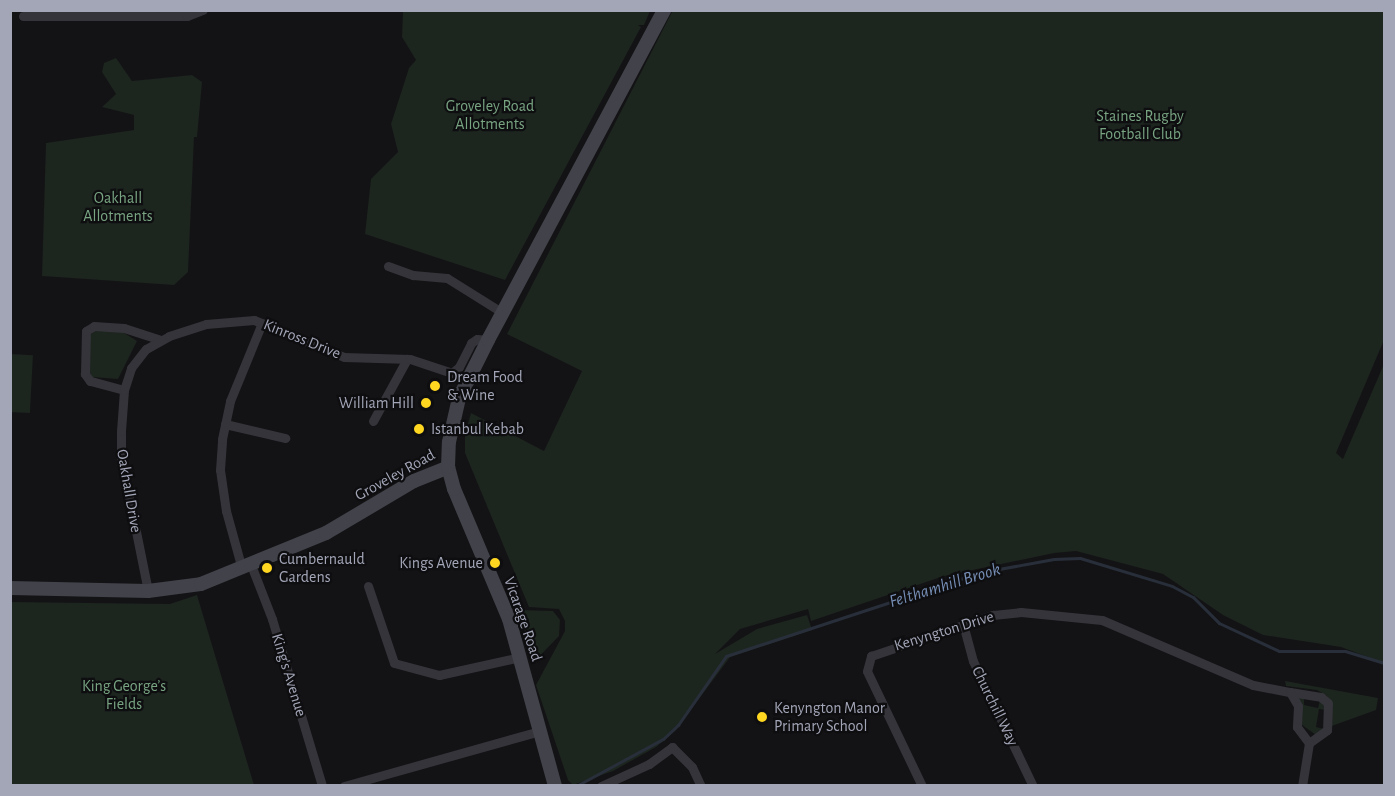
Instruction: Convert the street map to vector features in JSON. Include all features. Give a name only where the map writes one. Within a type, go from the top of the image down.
[{"type":"street","points":[[23,17],[157,13],[187,16],[203,10]]},
{"type":"street","name":"Groveley Road","points":[[10,588],[148,591],[201,584],[326,533],[414,481],[448,467],[449,442],[459,398],[664,10]]},
{"type":"street","points":[[387,266],[413,275],[447,278],[503,313]]},
{"type":"street","name":"Kinross Drive","points":[[165,338],[234,319],[262,323],[344,357],[407,358],[452,373],[459,367],[471,343],[477,339],[488,340]]},
{"type":"street","points":[[247,567],[226,512],[220,470],[230,401],[262,323]]},
{"type":"street","points":[[124,390],[90,381],[85,374],[86,331],[94,326],[124,328],[165,338]]},
{"type":"street","name":"Oakhall Drive","points":[[148,591],[121,457],[124,390],[131,368],[146,349],[165,338]]},
{"type":"street","points":[[373,421],[407,358]]},
{"type":"street","points":[[225,424],[285,438]]},
{"type":"street","name":"Vicarage Road","points":[[448,467],[454,489],[509,619],[555,786]]},
{"type":"street","name":"King's Avenue","points":[[247,567],[272,619],[322,786]]},
{"type":"street","points":[[368,586],[394,663],[439,675],[520,657]]},
{"type":"street","name":"Kenyngton Drive","points":[[922,786],[867,671],[868,663],[877,652],[993,615],[1021,612],[1060,613],[1102,620],[1253,685],[1321,697],[1328,703],[1327,730],[1309,743]]},
{"type":"street","name":"Churchill Way","points":[[963,624],[973,661],[1033,786]]},
{"type":"street","points":[[1290,692],[1298,706],[1297,727],[1309,743],[1302,786]]},
{"type":"street","points":[[344,786],[540,731]]},
{"type":"street","points":[[601,786],[649,764],[672,747],[692,767],[701,786]]},
{"type":"green space","name":"Staines Rugby Football Club","points":[[673,10],[1384,11],[1384,340],[1336,453],[1343,459],[1384,364],[1384,663],[1341,647],[1263,635],[1223,615],[1163,574],[1076,551],[1054,553],[944,576],[811,621],[808,609],[740,629],[715,654],[757,629],[807,615],[812,630],[730,657],[675,731],[656,747],[613,771],[573,785],[568,780],[536,685],[565,631],[565,621],[559,609],[529,607],[465,453],[465,434],[471,413],[544,451],[582,371],[507,334]]},
{"type":"green space","name":"Groveley Road Allotments","points":[[403,11],[650,11],[644,25],[638,25],[641,27],[505,280],[365,234],[371,179],[398,152],[391,124],[409,68],[416,60],[402,37]]},
{"type":"green space","name":"Oakhall Allotments","points":[[116,58],[132,81],[192,75],[202,82],[197,137],[194,137],[188,272],[174,285],[42,276],[46,143],[134,130],[134,115],[102,107],[116,94],[102,72],[104,63]]},
{"type":"green space","points":[[96,330],[121,331],[137,341],[118,379],[92,377],[89,371],[90,335]]},
{"type":"green space","points":[[11,354],[33,355],[30,413],[10,412]]},
{"type":"green space","name":"King George’s Fields","points":[[197,595],[254,785],[11,785],[11,602],[170,604]]},
{"type":"green space","points":[[519,610],[553,611],[560,620],[559,636],[534,662]]},
{"type":"green space","points":[[1285,681],[1378,698],[1376,710],[1329,727],[1333,705],[1327,696],[1317,690],[1286,686]]},
{"type":"green space","points":[[1298,698],[1304,698],[1304,705],[1318,708],[1320,700],[1324,703],[1326,710],[1319,709],[1316,727],[1324,729],[1316,735],[1302,725]]},
{"type":"waterway","name":"Felthamhill Brook","points":[[576,786],[663,739],[678,725],[726,656],[982,572],[1054,559],[1080,558],[1172,586],[1193,597],[1219,623],[1279,651],[1345,651],[1384,663]]},
{"type":"place","name":"Dream Food & Wine","points":[[435,386]]},
{"type":"place","name":"William Hill","points":[[426,403]]},
{"type":"place","name":"Istanbul Kebab","points":[[419,429]]},
{"type":"place","name":"Kings Avenue","points":[[495,563]]},
{"type":"place","name":"Cumbernauld Gardens","points":[[267,568]]},
{"type":"place","name":"Kenyngton Manor Primary School","points":[[762,717]]}]
